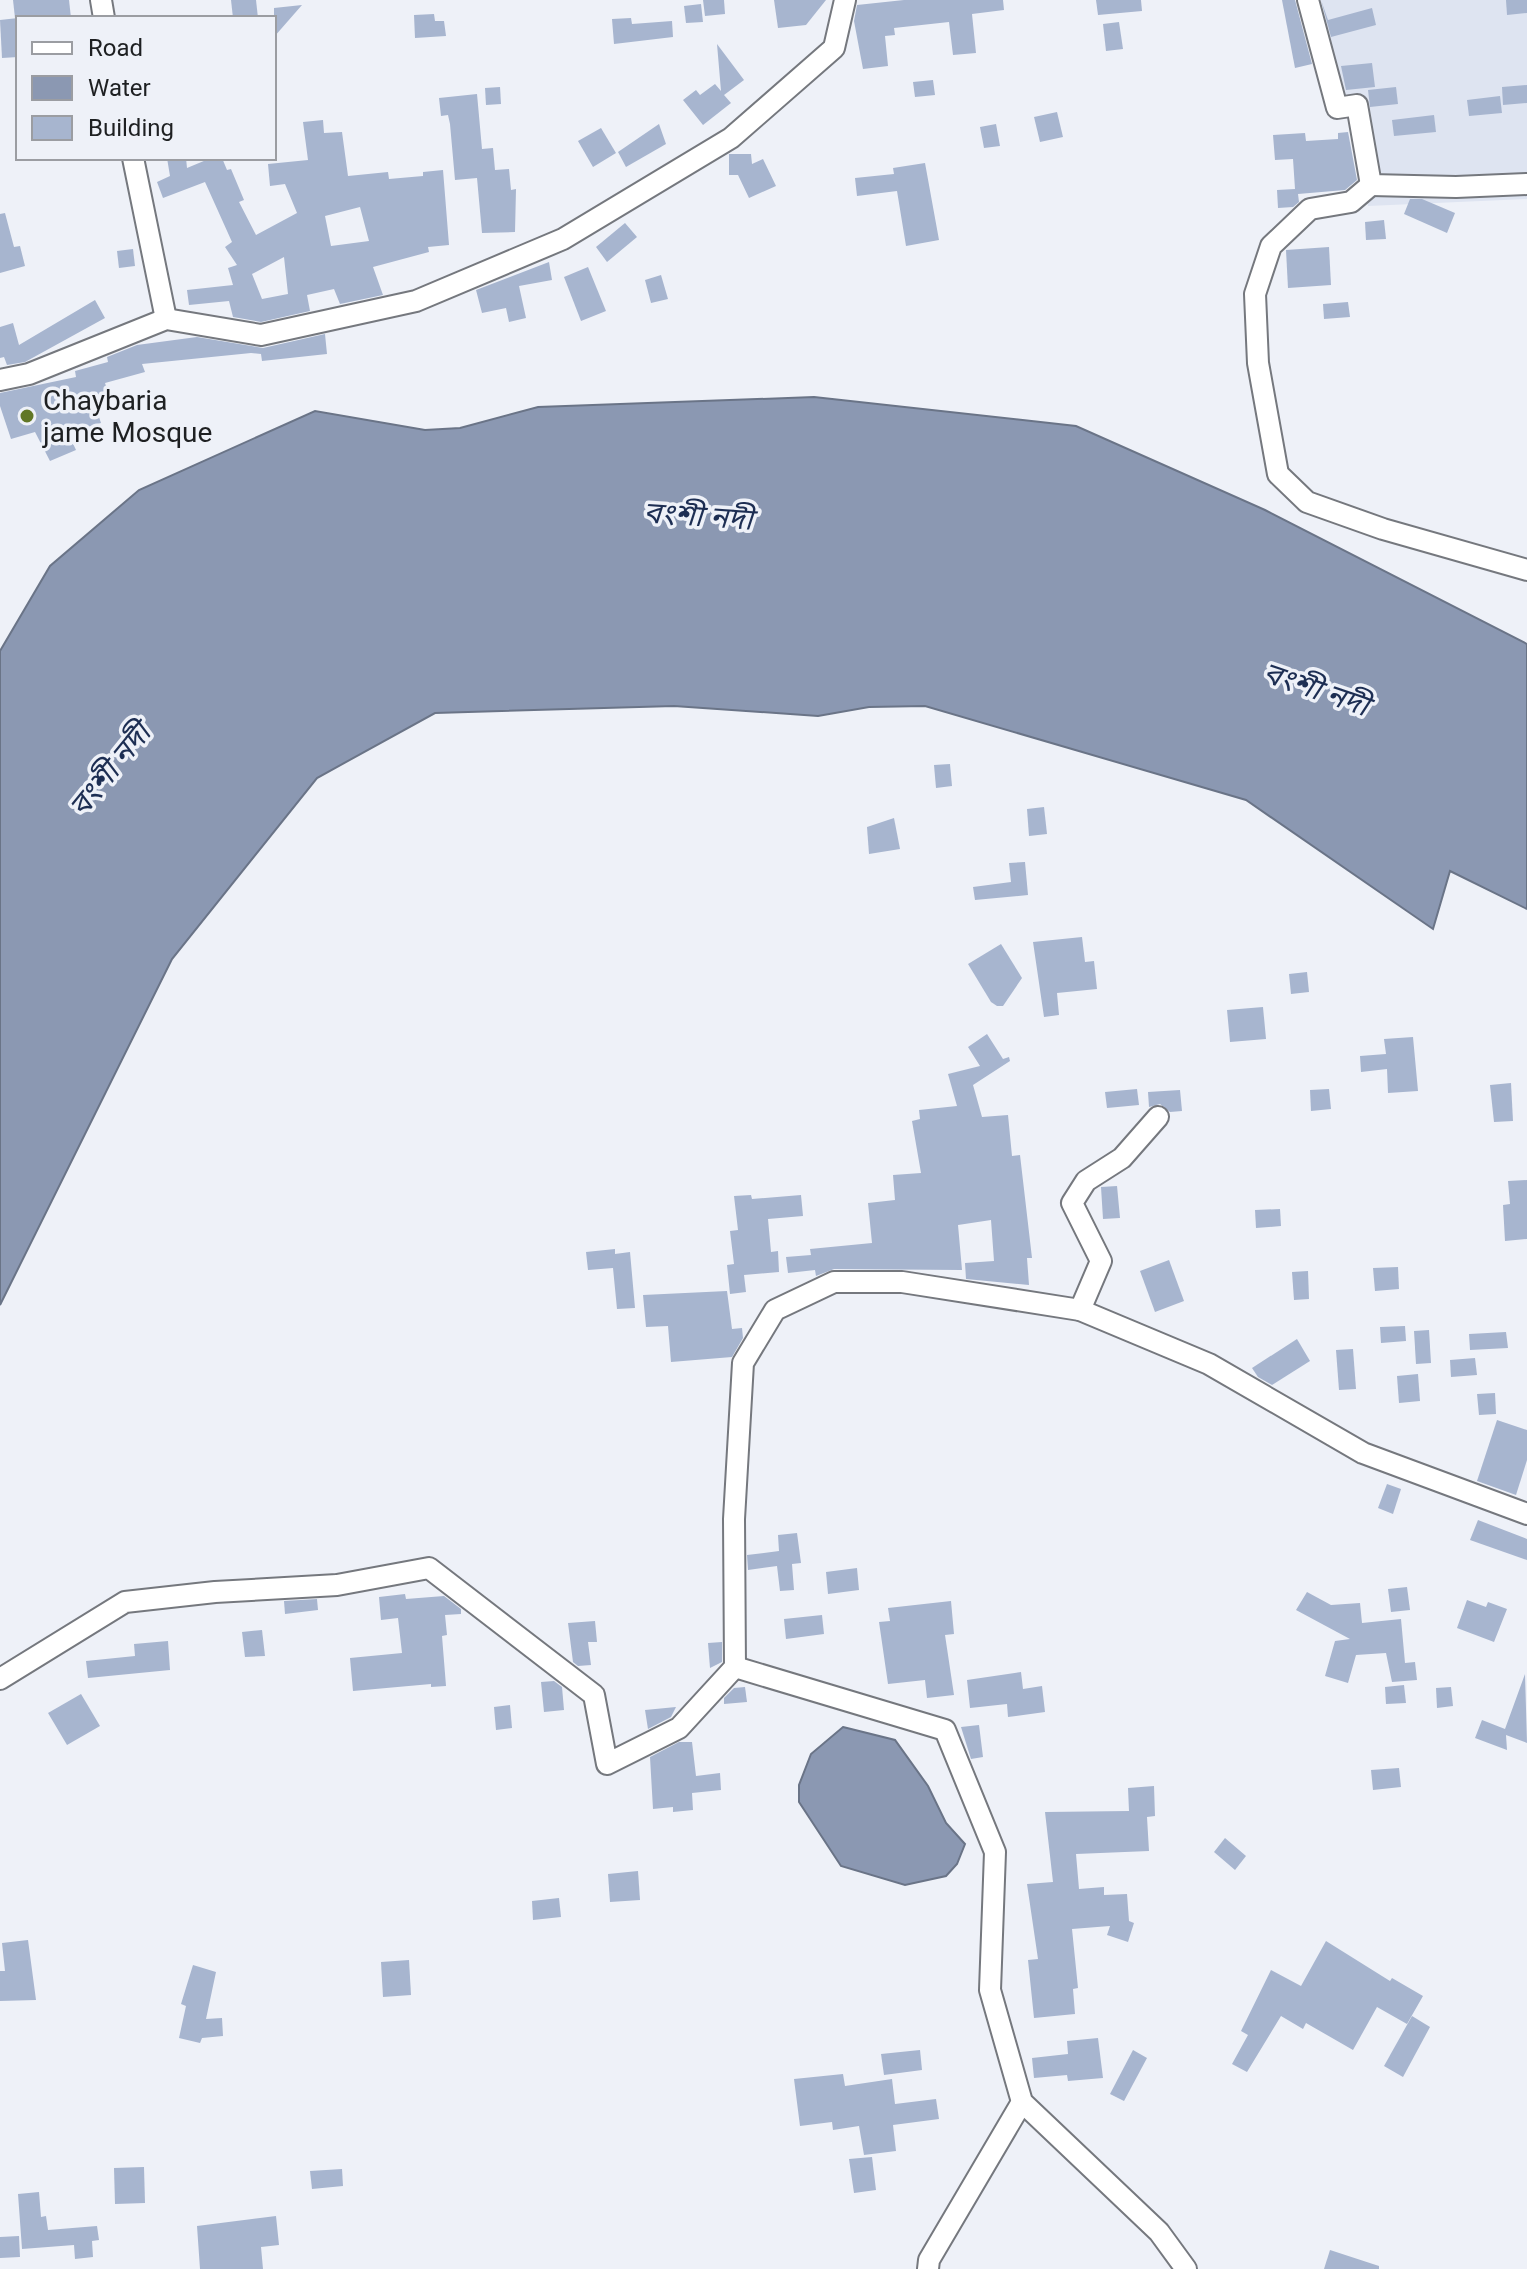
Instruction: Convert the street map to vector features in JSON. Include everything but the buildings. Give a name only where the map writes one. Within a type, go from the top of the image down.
[{"type":"street","points":[[0,380],[29,374],[166,319],[261,335],[416,301],[563,239],[731,138],[834,48],[845,0]]},
{"type":"street","points":[[1308,0],[1337,108],[1357,105],[1371,185]]},
{"type":"street","points":[[133,160],[166,319]]},
{"type":"street","points":[[1527,184],[1456,187],[1371,185],[1351,202],[1310,209],[1271,246],[1255,294],[1258,363],[1278,474],[1307,502],[1383,529],[1527,570]]},
{"type":"street","points":[[1080,1310],[1101,1261],[1072,1203],[1086,1181],[1122,1158],[1158,1117]]},
{"type":"street","points":[[0,1679],[125,1602],[215,1592],[337,1585],[429,1568],[594,1695],[607,1764],[679,1728],[735,1667],[734,1519],[743,1363],[775,1310],[834,1282],[902,1282],[1080,1310],[1209,1364],[1363,1453],[1527,1514]]},
{"type":"street","points":[[735,1667],[945,1730],[995,1852],[990,1990],[1022,2102],[1159,2232],[1186,2269]]},
{"type":"street","points":[[928,2269],[929,2260],[1022,2102]]},
{"type":"shaded area","points":[[1321,0],[1527,0],[1527,199],[1368,206]]},
{"type":"water","name":"বংশী নদী","points":[[814,397],[1076,426],[1265,510],[1527,644],[1527,909],[1450,871],[1433,929],[1246,800],[925,706],[869,707],[818,716],[674,706],[435,713],[317,778],[172,959],[0,1305],[0,651],[50,566],[139,490],[315,411],[425,430],[460,428],[538,407]]},
{"type":"water","points":[[843,1727],[895,1740],[928,1786],[946,1823],[965,1844],[957,1864],[946,1876],[905,1885],[841,1866],[799,1802],[799,1785],[811,1754]]},
{"type":"place","name":"Chaybaria jame Mosque","points":[[27,416]]}]
